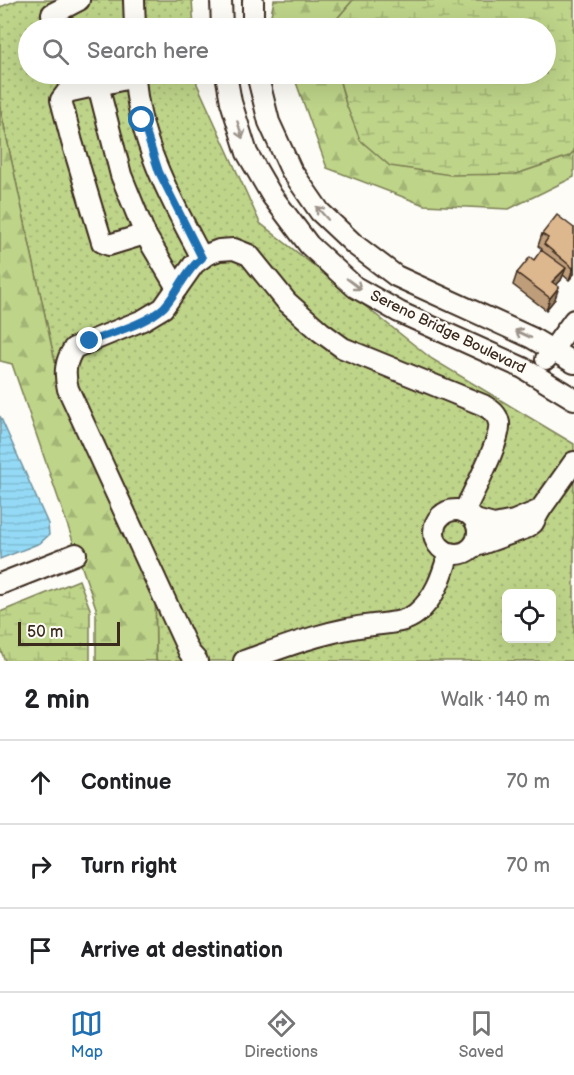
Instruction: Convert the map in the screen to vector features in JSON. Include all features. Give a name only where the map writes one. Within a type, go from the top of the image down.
[{"type":"street","points":[[52,14],[79,0]]},
{"type":"street","points":[[134,0],[135,18]]},
{"type":"street","points":[[221,0],[222,18]]},
{"type":"street","points":[[253,0],[253,18]]},
{"type":"street","points":[[102,84],[67,92],[61,100],[98,231],[102,242],[109,245],[145,234]]},
{"type":"street","points":[[136,84],[142,120],[159,172],[202,258]]},
{"type":"street","name":"Sereno Bridge Boulevard","points":[[228,84],[247,153],[272,196],[309,245],[355,286],[399,312],[535,375],[574,399]]},
{"type":"street","name":"Sereno Bridge Boulevard","points":[[259,84],[269,122],[291,170],[320,212],[355,245],[396,276],[532,338],[574,363]]},
{"type":"street","points":[[98,85],[121,175],[145,234],[177,288]]},
{"type":"street","points":[[197,661],[189,652],[68,389],[64,374],[68,358],[74,348],[143,320],[163,308],[194,264],[219,250],[234,249],[249,255],[287,302],[321,332],[344,348],[462,396],[494,412],[498,421],[497,439],[469,516],[478,533],[473,547]]},
{"type":"street","points":[[535,375],[574,320]]},
{"type":"street","points":[[540,510],[514,521],[494,525],[450,511],[438,519],[435,525],[435,540],[439,547],[449,553],[459,554],[526,528],[533,523],[574,462]]},
{"type":"street","points":[[244,661],[321,634],[345,628],[397,622],[415,615],[431,599],[441,580],[449,553]]},
{"type":"street","points":[[0,584],[76,554]]},
{"type":"green space","points":[[18,0],[192,0],[193,18],[18,18],[18,84],[197,84],[260,223],[432,359],[574,444],[574,661],[156,661],[155,582],[57,371],[0,107],[0,7]]},
{"type":"green space","points":[[274,0],[353,0],[338,18],[272,18]]},
{"type":"green space","points":[[353,0],[574,0],[574,151],[569,156],[516,174],[451,175],[390,166],[360,140],[341,84],[556,84],[556,18],[338,18]]},
{"type":"green space","points":[[297,84],[341,84],[346,104],[516,174],[569,156],[574,151],[574,177],[509,209],[424,205],[327,168]]},
{"type":"green space","points":[[0,107],[57,371],[155,582],[156,661],[96,661],[96,608],[12,364],[0,361]]},
{"type":"green space","points":[[79,580],[90,609],[90,661],[5,661],[0,648],[0,612]]},
{"type":"water","points":[[0,416],[48,524],[49,535],[40,543],[0,559]]},
{"type":"building","points":[[557,215],[574,228],[573,268],[544,244],[548,238],[542,234]]},
{"type":"building","points":[[541,250],[566,268],[552,282],[559,287],[550,298],[517,273],[530,257],[534,260]]},
{"type":"route","points":[[90,341],[143,320],[163,308],[194,264],[202,258],[159,172],[142,120]]}]
